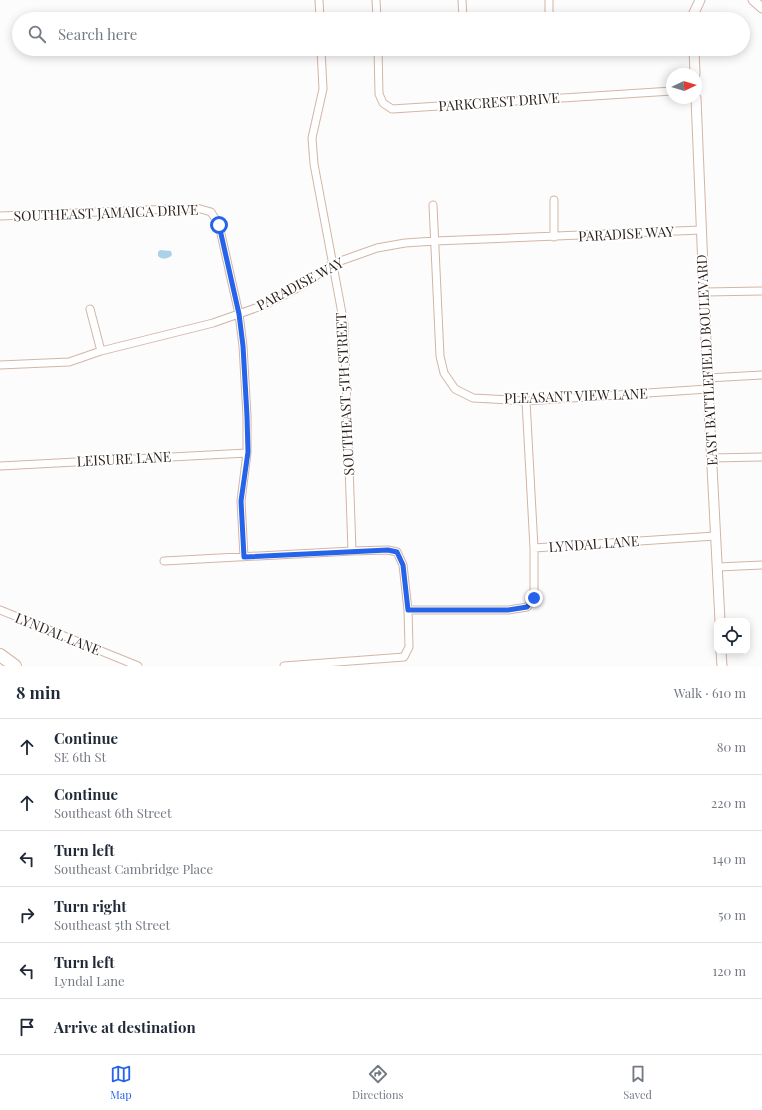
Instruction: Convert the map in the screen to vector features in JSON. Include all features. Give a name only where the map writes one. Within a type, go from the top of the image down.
[{"type":"highway","points":[[0,656],[15,666]]},
{"type":"street","points":[[319,0],[320,12]]},
{"type":"street","points":[[376,0],[377,12]]},
{"type":"street","points":[[462,0],[463,12]]},
{"type":"street","points":[[549,0],[550,12]]},
{"type":"street","points":[[694,12],[700,0]]},
{"type":"street","points":[[753,0],[762,8]]},
{"type":"street","name":"SOUTHEAST 5TH STREET","points":[[321,56],[323,90],[312,138],[314,164],[344,324],[352,551]]},
{"type":"street","name":"PARKCREST DRIVE","points":[[378,56],[379,94],[383,103],[392,109],[666,91]]},
{"type":"street","points":[[694,56],[695,68]]},
{"type":"street","name":"EAST BATTLEFIELD BOULEVARD","points":[[696,104],[711,458],[720,618]]},
{"type":"street","points":[[554,200],[554,237]]},
{"type":"street","name":"PLEASANT VIEW LANE","points":[[433,205],[440,356],[444,374],[454,389],[473,398],[526,401],[708,389]]},
{"type":"street","name":"SOUTHEAST JAMAICA DRIVE","points":[[0,216],[197,208],[211,212],[219,225],[239,314]]},
{"type":"street","name":"PARADISE WAY","points":[[0,365],[70,362],[101,351],[213,323],[267,304],[305,284],[332,264],[377,248],[405,243],[435,241],[701,230]]},
{"type":"street","points":[[705,292],[762,291]]},
{"type":"street","points":[[90,309],[101,351]]},
{"type":"street","points":[[239,314],[243,346],[248,452],[241,501],[244,557]]},
{"type":"street","points":[[708,378],[762,375]]},
{"type":"street","points":[[526,401],[534,548]]},
{"type":"street","name":"LEISURE LANE","points":[[0,466],[248,452]]},
{"type":"street","points":[[711,458],[762,457]]},
{"type":"street","name":"LYNDAL LANE","points":[[408,610],[508,610],[527,607],[534,598],[534,548],[715,536]]},
{"type":"street","points":[[164,561],[352,551],[388,550],[397,552],[403,565],[408,610],[409,647],[404,657],[284,666]]},
{"type":"street","points":[[718,567],[762,565]]},
{"type":"street","name":"LYNDAL LANE","points":[[0,610],[138,666]]},
{"type":"street","points":[[721,654],[722,666]]},
{"type":"water","points":[[160,250],[171,251],[172,255],[167,258],[161,258],[158,256],[158,252]]},
{"type":"route","points":[[219,225],[239,314],[243,346],[248,452],[241,501],[244,557],[352,551],[388,550],[397,552],[403,565],[408,610],[508,610],[527,607],[534,598]]}]
